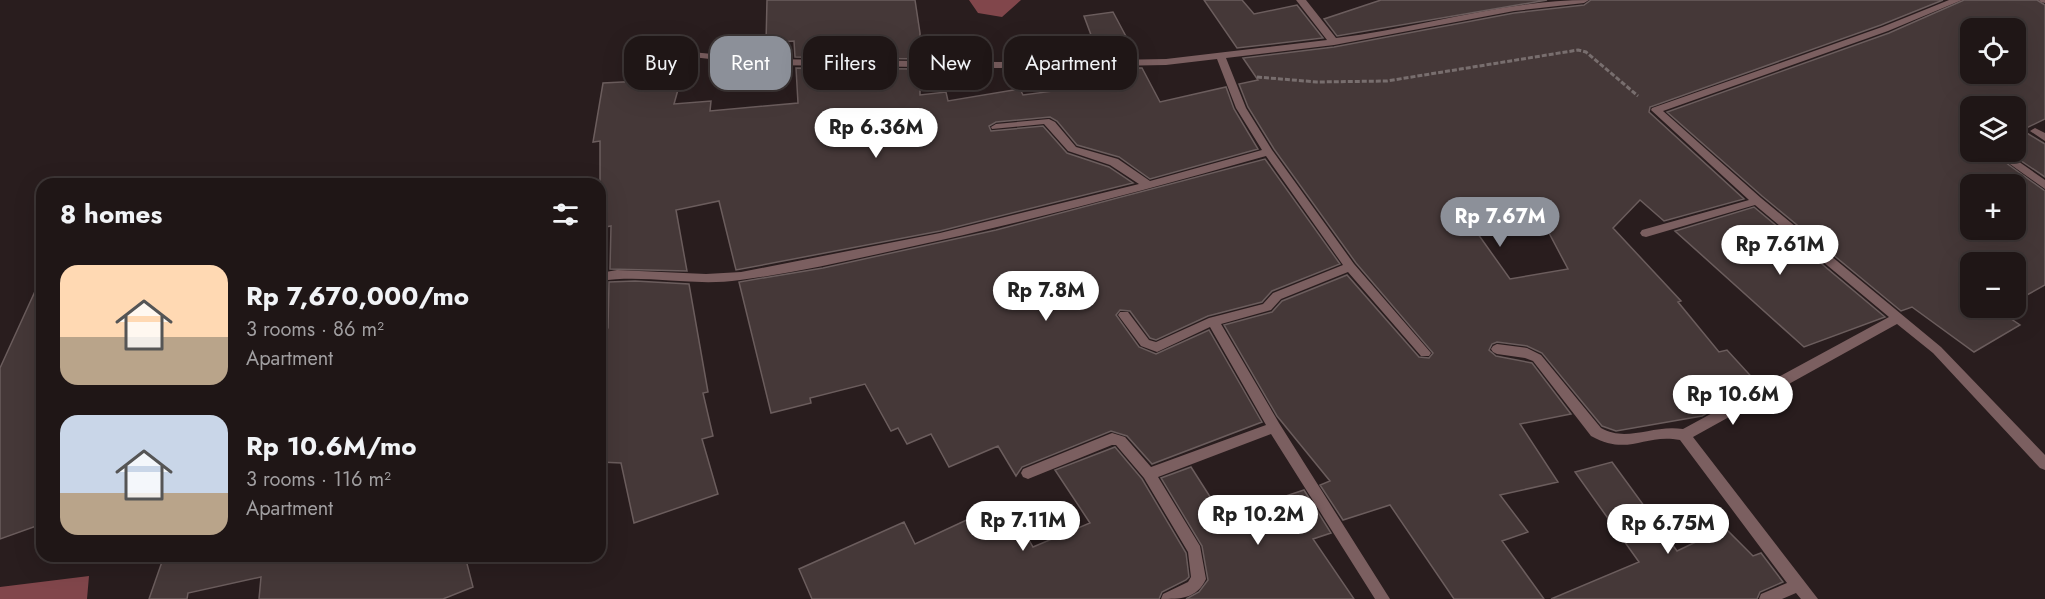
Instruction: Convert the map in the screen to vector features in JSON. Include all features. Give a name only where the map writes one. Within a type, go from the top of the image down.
[{"type":"street","points":[[1301,0],[1334,42]]},
{"type":"street","points":[[698,55],[765,62],[998,65],[1166,62],[1334,42],[1514,8],[1584,0]]},
{"type":"street","points":[[1957,0],[1885,29],[1656,110],[1757,201],[1937,350],[2045,464]]},
{"type":"street","points":[[1221,56],[1226,75],[1241,108],[1268,152],[1350,267],[1425,353]]},
{"type":"street","points":[[996,127],[1045,121],[1051,124],[1072,149],[1114,162],[1146,184]]},
{"type":"street","points":[[2035,130],[2045,138]]},
{"type":"street","points":[[606,277],[621,273],[731,277],[794,267],[1077,205],[1268,152]]},
{"type":"street","points":[[2012,162],[2045,185]]},
{"type":"street","points":[[1646,233],[1757,201]]},
{"type":"street","points":[[1124,315],[1145,343],[1157,347],[1213,321],[1267,307],[1277,296],[1350,267]]},
{"type":"street","points":[[1497,349],[1527,353],[1537,358],[1596,432],[1616,442],[1661,431],[1684,435],[1899,317]]},
{"type":"street","points":[[1213,321],[1274,427],[1383,599]]},
{"type":"street","points":[[1149,474],[1274,427]]},
{"type":"street","points":[[1684,435],[1797,585],[1811,599]]},
{"type":"street","points":[[1028,473],[1112,439],[1120,441],[1149,474],[1196,556],[1199,579],[1193,587],[1168,599]]},
{"type":"street","points":[[1766,599],[1797,585]]},
{"type":"path","points":[[1226,75],[1317,82],[1387,81],[1578,50],[1586,52],[1656,110]]},
{"type":"shaded area","points":[[969,0],[1021,0],[1002,17],[978,13]]},
{"type":"shaded area","points":[[89,576],[87,599],[0,599],[0,587]]},
{"type":"building","points":[[767,0],[915,0],[920,33],[920,36],[909,36],[909,59],[897,59],[897,36],[803,36],[803,57],[795,57],[794,41],[791,41],[791,36],[766,36]]},
{"type":"building","points":[[1204,0],[1242,0],[1254,14],[1297,5],[1323,38],[1237,48]]},
{"type":"building","points":[[1381,0],[1547,0],[1337,36],[1324,19]]},
{"type":"building","points":[[1591,0],[1943,0],[1881,25],[1650,107],[1649,112],[1744,199],[1664,221],[1640,200],[1613,228],[1681,301],[1678,302],[1719,352],[1727,350],[1759,385],[1747,392],[1709,402],[1714,409],[1702,416],[1616,431],[1602,426],[1542,353],[1527,346],[1497,342],[1492,344],[1489,350],[1496,356],[1532,363],[1571,414],[1520,424],[1558,482],[1500,495],[1528,532],[1502,541],[1544,599],[1454,599],[1390,505],[1343,520],[1320,485],[1330,481],[1277,416],[1224,325],[1272,312],[1282,301],[1347,275],[1419,357],[1429,358],[1433,353],[1356,263],[1274,149],[1248,107],[1239,84],[1258,80],[1243,58],[1334,47],[1514,13],[1584,5]],"holes":[[[1539,214],[1568,269],[1510,279],[1473,227]]]},
{"type":"building","points":[[1964,0],[2037,0],[2045,5],[2045,119],[2026,128],[2026,96],[1960,96],[1960,162],[2005,162],[2021,174],[1960,174],[1960,240],[2026,240],[2026,177],[2045,191],[2045,285],[2026,295],[2026,252],[1960,252],[1960,318],[2010,318],[2020,325],[1974,352],[1912,307],[1901,311],[1762,196],[1667,112],[1889,33]]},
{"type":"building","points":[[1113,12],[1126,36],[1091,36],[1084,16]]},
{"type":"building","points":[[796,68],[803,68],[803,90],[897,90],[897,69],[909,69],[909,90],[920,90],[920,95],[946,92],[948,101],[1014,90],[1020,90],[1023,95],[1061,90],[1137,90],[1137,68],[1142,68],[1160,102],[1226,87],[1234,109],[1258,149],[1150,179],[1119,157],[1077,145],[1057,121],[1050,117],[996,122],[989,126],[991,131],[1043,126],[1067,153],[1109,167],[1133,183],[940,231],[736,270],[719,201],[676,210],[687,271],[610,269],[611,226],[606,227],[606,178],[600,178],[600,141],[593,142],[603,83],[624,82],[624,90],[678,90],[674,104],[711,101],[710,111],[798,103]]},
{"type":"building","points":[[2026,132],[2045,144],[2045,177],[2023,162],[2026,162]]},
{"type":"building","points":[[1265,159],[1340,264],[1272,291],[1262,302],[1208,316],[1156,340],[1150,338],[1130,311],[1120,310],[1116,315],[1139,347],[1156,354],[1209,330],[1262,422],[1152,464],[1127,436],[1111,431],[1022,467],[1016,476],[998,446],[949,467],[931,434],[907,444],[898,428],[891,431],[865,384],[810,398],[811,403],[771,413],[739,282],[823,268],[996,230]]},
{"type":"building","points":[[1754,207],[1885,317],[1804,347],[1675,231]]},
{"type":"building","points":[[609,282],[689,284],[708,392],[703,393],[713,436],[702,439],[718,494],[634,523],[621,463],[606,462],[606,328],[608,328]]},
{"type":"building","points":[[36,289],[36,526],[0,539],[0,368]]},
{"type":"building","points":[[1115,447],[1142,479],[1186,553],[1189,577],[1162,592],[1159,599],[812,599],[799,569],[904,522],[915,544],[973,517],[978,525],[1012,510],[1033,547],[1090,523],[1055,470]]},
{"type":"building","points":[[1612,462],[1677,551],[1725,528],[1753,556],[1761,553],[1783,582],[1760,592],[1757,599],[1551,599],[1639,562],[1575,472]]},
{"type":"building","points":[[1191,467],[1223,517],[1304,490],[1331,533],[1313,539],[1354,599],[1186,599],[1199,592],[1208,580],[1202,546],[1161,478]]},
{"type":"building","points":[[162,562],[467,562],[473,587],[443,599],[259,599],[261,577],[188,593],[187,599],[149,599]]}]
